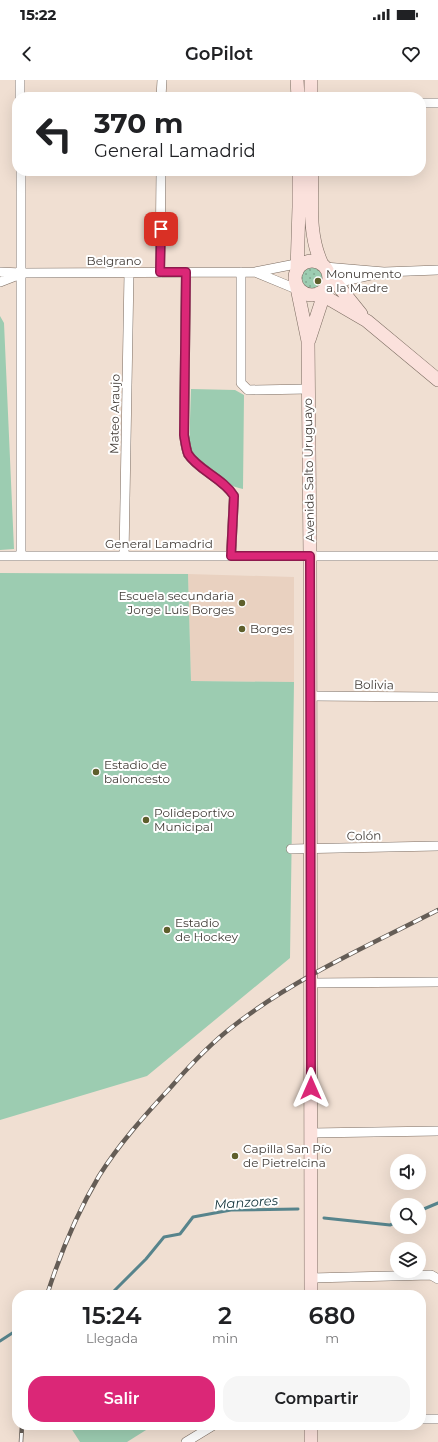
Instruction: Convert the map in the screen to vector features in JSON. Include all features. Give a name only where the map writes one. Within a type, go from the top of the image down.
[{"type":"main road","points":[[297,80],[298,92]]},
{"type":"main road","points":[[311,80],[311,92]]},
{"type":"main road","name":"Avenida Salto Uruguayo","points":[[299,176],[300,277],[308,342],[310,556],[311,1290]]},
{"type":"main road","points":[[312,176],[312,230],[317,254],[326,281]]},
{"type":"main road","points":[[326,281],[314,295],[300,277],[316,262],[326,281],[367,321],[438,380]]},
{"type":"main road","name":"Avenida Salto Uruguayo","points":[[308,342],[326,281]]},
{"type":"main road","points":[[310,1442],[311,1430]]},
{"type":"street","points":[[20,80],[20,92]]},
{"type":"street","points":[[162,80],[162,92]]},
{"type":"street","points":[[426,103],[438,103]]},
{"type":"street","points":[[21,176],[21,556]]},
{"type":"street","points":[[160,272],[161,176]]},
{"type":"street","points":[[326,281],[384,272],[438,270]]},
{"type":"street","name":"Belgrano","points":[[0,272],[255,272],[300,277]]},
{"type":"street","points":[[186,272],[184,435],[188,453],[196,462],[230,490],[234,496],[231,556]]},
{"type":"street","points":[[241,272],[241,383],[248,390],[308,389]]},
{"type":"street","name":"Belgrano","points":[[255,272],[300,277]]},
{"type":"street","points":[[326,281],[384,272]]},
{"type":"street","points":[[0,282],[21,273]]},
{"type":"street","name":"Mateo Araujo","points":[[124,556],[129,273]]},
{"type":"street","name":"General Lamadrid","points":[[0,556],[438,556]]},
{"type":"street","name":"Bolivia","points":[[310,696],[438,697]]},
{"type":"street","name":"Colón","points":[[291,849],[438,846]]},
{"type":"street","points":[[311,983],[438,982]]},
{"type":"street","points":[[311,1133],[438,1131]]},
{"type":"street","points":[[311,1278],[430,1275],[438,1279]]},
{"type":"street","points":[[426,1419],[438,1418]]},
{"type":"street","points":[[186,1442],[206,1430]]},
{"type":"shaded area","name":"Borges","points":[[188,574],[294,577],[294,682],[191,681]]},
{"type":"green space","points":[[312,265],[320,269],[324,277],[320,285],[312,289],[304,285],[300,277],[304,269]]},
{"type":"green space","points":[[0,316],[4,323],[14,549],[0,550]]},
{"type":"green space","points":[[191,389],[235,390],[244,395],[243,489],[227,483],[213,474],[189,450]]},
{"type":"green space","name":"Polideportivo Municipal","points":[[0,573],[188,574],[191,681],[294,682],[290,958],[147,1076],[0,1120]]},
{"type":"green space","points":[[72,1430],[146,1430],[127,1442],[80,1442]]},
{"type":"waterway","name":"Manzores","points":[[426,1208],[438,1203]]},
{"type":"waterway","name":"Manzores","points":[[115,1290],[146,1259],[164,1237],[180,1234],[193,1217],[231,1210],[298,1209]]},
{"type":"waterway","name":"Manzores","points":[[324,1218],[390,1225]]},
{"type":"waterway","name":"Manzores","points":[[0,1341],[12,1333]]},
{"type":"railway","points":[[49,1290],[83,1204],[99,1176],[133,1130],[202,1054],[236,1024],[284,991],[334,962],[438,910]]},
{"type":"railway","points":[[21,1442],[22,1430]]},
{"type":"place","name":"Monumento a la Madre","points":[[318,281]]},
{"type":"place","name":"Escuela secundaria Jorge Luis Borges","points":[[242,603]]},
{"type":"place","name":"Borges","points":[[242,629]]},
{"type":"place","name":"Estadio de baloncesto","points":[[96,772]]},
{"type":"place","name":"Polideportivo Municipal","points":[[146,820]]},
{"type":"place","name":"Estadio de Hockey","points":[[167,930]]},
{"type":"place","name":"Capilla San Pío de Pietrelcina","points":[[235,1156]]},
{"type":"route","points":[[161,229],[160,272],[186,272],[184,435],[188,453],[196,462],[230,490],[234,496],[231,556],[310,556],[311,1088]]}]
